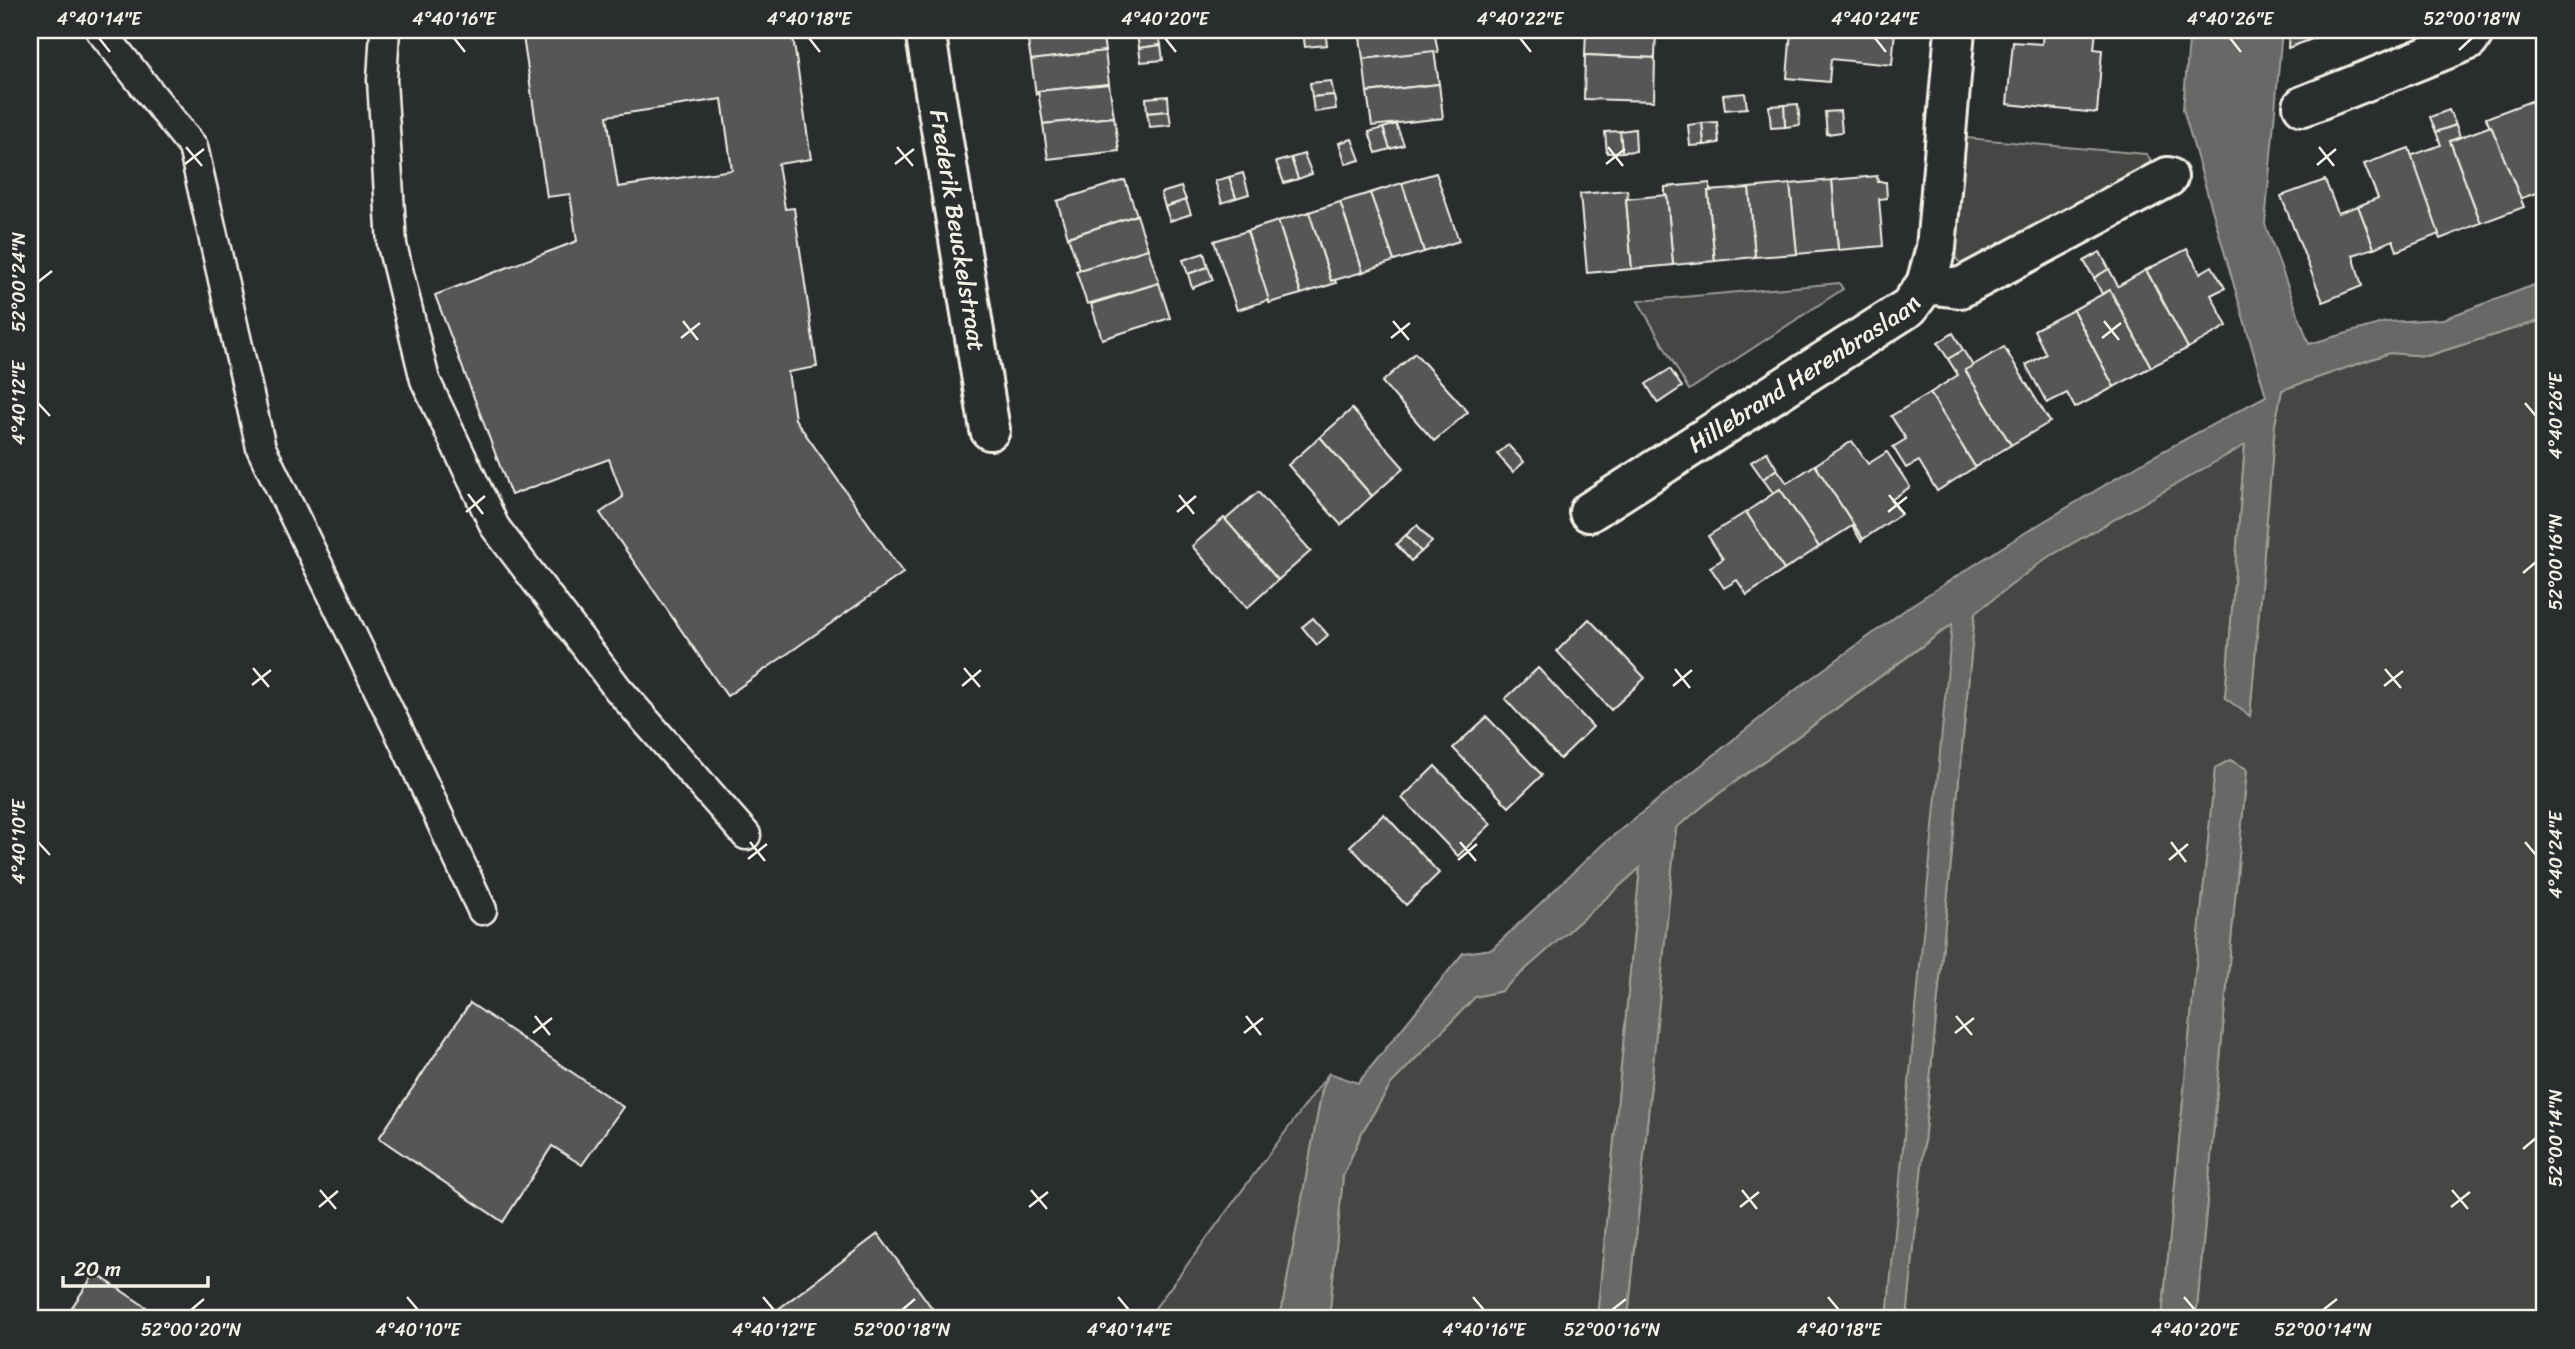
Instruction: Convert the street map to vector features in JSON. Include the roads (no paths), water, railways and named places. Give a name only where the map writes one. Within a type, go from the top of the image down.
[{"type":"street","name":"Frederik Beuckelstraat","points":[[925,30],[990,430]]},
{"type":"street","points":[[1926,284],[1936,248],[1955,30]]},
{"type":"street","points":[[2303,106],[2469,40],[2475,30]]},
{"type":"street","name":"Hillebrand Herenbraslaan","points":[[1588,512],[1909,307],[1926,284],[1960,288],[2168,177]]},
{"type":"lane","points":[[100,30],[194,147],[261,448],[408,750],[482,910]]},
{"type":"lane","points":[[385,30],[382,80],[392,245],[425,380],[495,527],[618,689],[746,835]]}]
